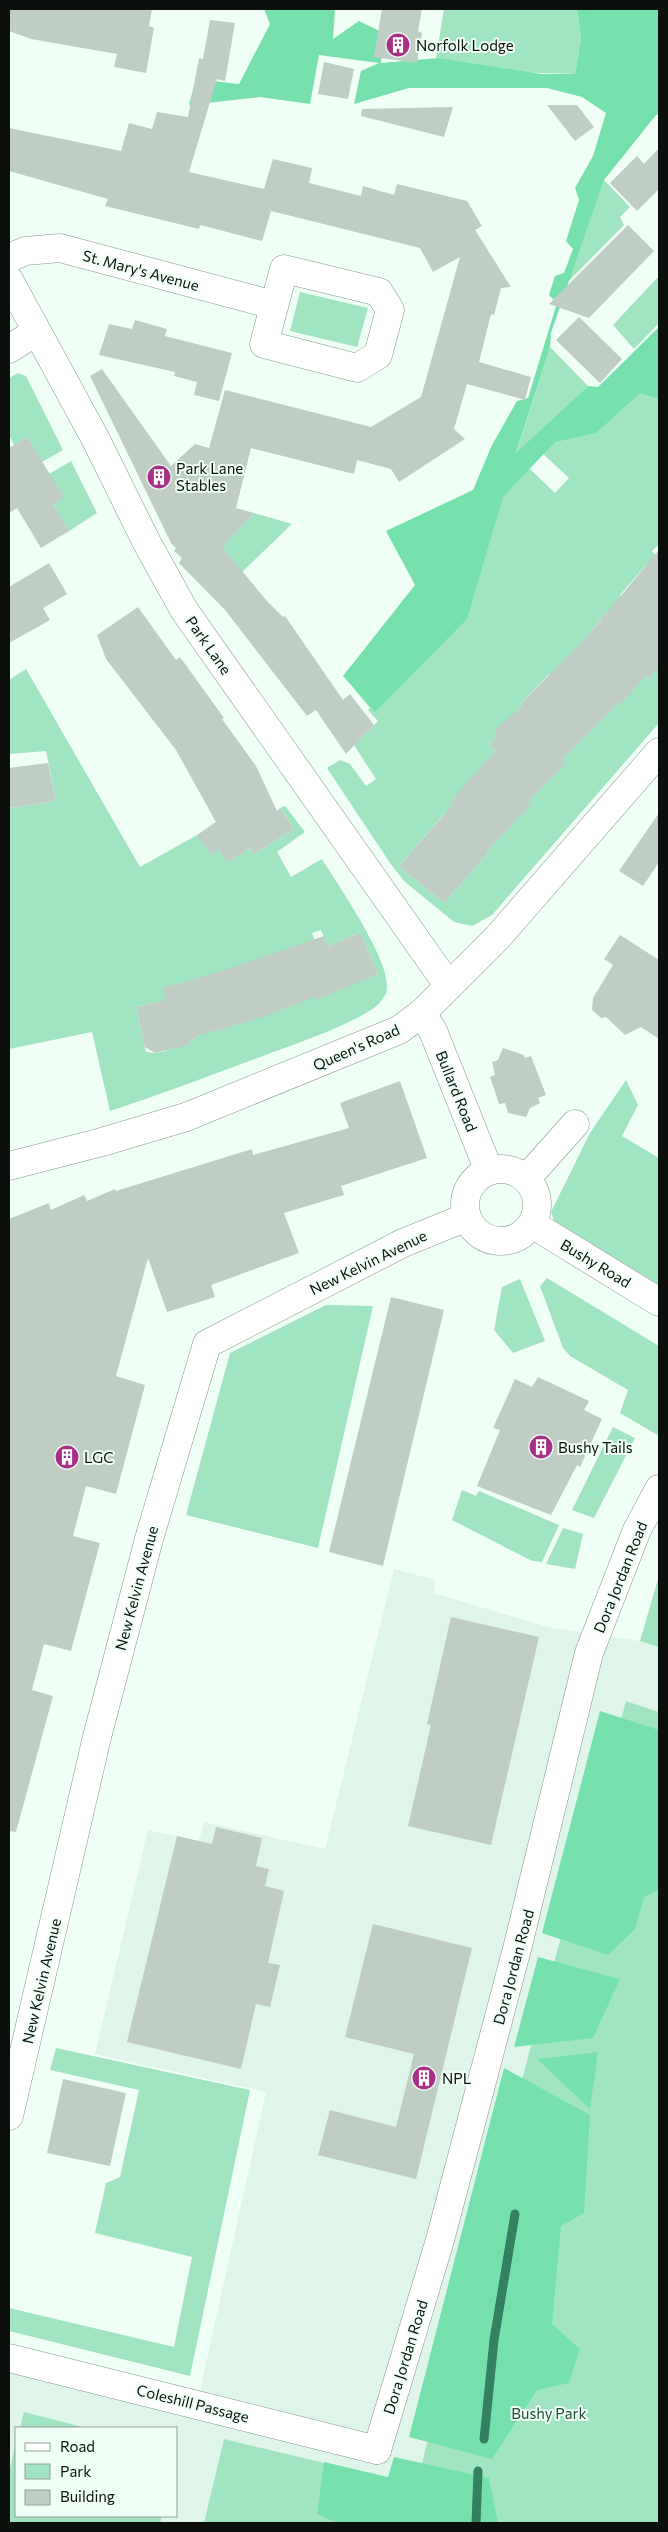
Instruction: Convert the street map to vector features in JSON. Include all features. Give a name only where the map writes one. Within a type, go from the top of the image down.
[{"type":"street","name":"St. Mary's Avenue","points":[[9,258],[24,251],[60,248],[274,305]]},
{"type":"street","points":[[284,269],[379,292],[390,310],[378,356],[357,368],[264,344],[274,305],[284,269]]},
{"type":"street","name":"Park Lane","points":[[9,280],[95,438],[146,544],[184,610],[448,985]]},
{"type":"street","points":[[9,349],[36,332]]},
{"type":"street","name":"Queen's Road","points":[[9,1166],[102,1142],[186,1117],[399,1030],[422,1013],[497,938],[659,752]]},
{"type":"street","name":"Bullard Road","points":[[422,1013],[433,1031],[489,1171]]},
{"type":"street","points":[[526,1179],[575,1124]]},
{"type":"street","points":[[502,1169],[515,1172],[526,1179],[533,1188],[537,1200],[537,1208],[532,1224],[524,1234],[506,1242],[488,1240],[478,1233],[466,1216],[465,1202],[468,1190],[482,1174],[489,1171],[502,1169]]},
{"type":"street","name":"New Kelvin Avenue","points":[[9,2116],[97,1737],[149,1539],[207,1344],[403,1242],[466,1216]]},
{"type":"street","name":"Bushy Road","points":[[532,1224],[659,1302]]},
{"type":"street","name":"Dora Jordan Road","points":[[377,2450],[440,2240],[518,1945],[589,1653],[637,1530],[659,1489]]},
{"type":"street","name":"Coleshill Passage","points":[[9,2358],[377,2450]]},
{"type":"shaded area","points":[[394,1569],[436,1580],[433,1593],[552,1628],[640,1641],[659,1576],[659,1712],[626,1701],[528,2057],[408,2523],[9,2523],[9,2346],[200,2390],[266,2092],[95,2054],[148,1830],[199,1841],[204,1822],[325,1849]]},
{"type":"green space","points":[[264,9],[335,9],[333,39],[359,21],[384,33],[381,63],[438,58],[541,74],[575,74],[581,39],[577,9],[659,9],[659,114],[656,115],[604,180],[551,333],[550,347],[516,453],[588,386],[598,387],[659,327],[659,399],[640,393],[596,433],[555,442],[503,497],[467,619],[375,712],[343,676],[415,585],[386,531],[473,490],[492,445],[517,401],[528,398],[557,303],[549,295],[555,276],[564,273],[573,249],[566,241],[579,200],[575,188],[593,156],[606,113],[582,97],[547,88],[409,88],[354,104],[361,71],[379,63],[319,55],[310,104],[260,97],[189,105],[196,79],[239,84],[270,24]]},
{"type":"green space","points":[[444,9],[577,9],[581,39],[575,74],[434,70]]},
{"type":"green space","points":[[604,180],[630,207],[620,217],[624,225],[568,282]]},
{"type":"green space","points":[[659,276],[659,323],[634,349],[613,325]]},
{"type":"green space","points":[[300,292],[368,308],[357,347],[290,331]]},
{"type":"green space","points":[[659,344],[659,544],[652,551],[659,558],[659,574],[647,564],[620,595],[634,608],[614,630],[601,619],[593,629],[648,679],[659,667],[659,723],[492,915],[472,926],[454,922],[404,881],[327,768],[340,760],[350,764],[366,786],[376,779],[354,745],[378,721],[355,690],[467,580],[503,485]],"holes":[[[542,453],[569,478],[555,493],[528,467]],[[549,674],[599,721],[569,752],[520,704]],[[506,721],[528,723],[565,763],[499,756],[489,744],[495,738],[495,731]],[[444,814],[488,853],[444,903],[399,866]]]},
{"type":"green space","points":[[550,347],[588,386],[516,454]]},
{"type":"green space","points":[[18,373],[26,376],[63,450],[42,462],[27,437],[14,445],[9,435],[9,378]]},
{"type":"green space","points":[[71,461],[97,513],[69,531],[53,504],[49,474]]},
{"type":"green space","points":[[254,513],[292,524],[241,573],[219,550]]},
{"type":"green space","points":[[26,669],[140,867],[197,835],[218,850],[228,862],[250,848],[254,854],[294,829],[280,808],[285,806],[305,832],[277,852],[291,877],[322,859],[363,926],[382,965],[387,981],[386,993],[380,1003],[360,1017],[318,1035],[110,1111],[92,1032],[9,1049],[9,808],[56,801],[46,751],[9,754],[9,680]],"holes":[[[321,930],[328,947],[360,932],[378,974],[346,986],[315,941],[312,933]],[[183,984],[196,1039],[190,1040],[188,1045],[168,1047],[166,1051],[146,1052],[136,1007],[153,1003],[168,1006]],[[194,996],[245,1022],[206,1033]]]},
{"type":"green space","points":[[626,1080],[638,1105],[622,1136],[659,1158],[659,1285],[554,1221],[551,1212],[590,1133]]},
{"type":"green space","points":[[547,1278],[659,1346],[659,1436],[620,1413],[628,1390],[570,1356],[563,1348],[540,1286]]},
{"type":"green space","points":[[520,1279],[545,1341],[513,1353],[494,1330],[502,1287]]},
{"type":"green space","points":[[326,1305],[373,1306],[318,1548],[186,1515],[230,1353]]},
{"type":"green space","points":[[613,1427],[635,1438],[594,1518],[572,1510]]},
{"type":"green space","points":[[462,1490],[476,1496],[479,1491],[559,1525],[542,1562],[532,1561],[452,1520]]},
{"type":"green space","points":[[563,1528],[583,1534],[575,1569],[546,1564]]},
{"type":"green space","points":[[659,1576],[659,1647],[640,1641]]},
{"type":"green space","name":"Bushy Park","points":[[626,1701],[659,1712],[659,2523],[408,2523],[528,2057]]},
{"type":"green space","points":[[600,1711],[659,1730],[659,1890],[644,1897],[635,1929],[608,1955],[542,1933]]},
{"type":"green space","points":[[538,1957],[620,1979],[593,2038],[514,2047]]},
{"type":"green space","points":[[56,2048],[250,2090],[190,2376],[9,2331],[9,2308],[174,2347],[192,2257],[95,2233],[106,2183],[120,2177],[139,2090],[50,2070]]},
{"type":"green space","points":[[598,2052],[590,2109],[537,2059]]},
{"type":"green space","points":[[504,2068],[590,2115],[584,2213],[561,2226],[552,2324],[580,2349],[569,2383],[537,2390],[492,2459],[409,2437]]},
{"type":"green space","points":[[24,2412],[83,2427],[20,2427]]},
{"type":"green space","points":[[224,2439],[396,2480],[385,2523],[204,2523]]},
{"type":"green space","points":[[15,2447],[15,2517],[162,2517],[160,2523],[9,2523],[9,2472]]},
{"type":"green space","points":[[394,2457],[489,2478],[498,2523],[337,2523],[317,2514],[324,2462],[388,2477]]},
{"type":"building","points":[[9,9],[152,9],[149,26],[154,28],[146,73],[114,67],[117,54],[31,39],[9,31]]},
{"type":"building","name":"Norfolk Lodge","points":[[382,9],[422,9],[418,31],[422,33],[417,63],[374,57]]},
{"type":"building","points":[[210,20],[235,23],[225,81],[217,79],[189,172],[264,189],[273,159],[312,168],[309,183],[361,196],[363,186],[394,195],[397,184],[467,201],[482,226],[475,230],[511,287],[501,288],[494,315],[491,314],[479,362],[531,377],[525,400],[467,384],[454,429],[465,439],[399,482],[391,469],[357,460],[354,474],[251,448],[236,508],[254,513],[222,547],[267,601],[283,617],[285,616],[343,700],[350,694],[374,725],[346,754],[316,710],[307,716],[225,610],[179,563],[182,558],[174,551],[176,548],[171,543],[90,376],[102,369],[171,466],[195,444],[209,448],[225,390],[371,427],[421,397],[460,257],[433,272],[420,248],[271,211],[262,241],[200,225],[199,229],[105,206],[108,199],[9,171],[9,128],[121,151],[129,123],[152,129],[157,112],[188,117],[199,58],[203,59]]},
{"type":"building","points":[[324,62],[354,69],[348,99],[318,94]]},
{"type":"building","points":[[547,105],[577,105],[594,127],[575,141]]},
{"type":"building","points":[[453,107],[444,137],[361,116],[362,109]]},
{"type":"building","points":[[659,148],[659,189],[637,211],[610,183],[637,156],[644,164]]},
{"type":"building","points":[[628,225],[654,251],[589,318],[549,304]]},
{"type":"building","points":[[579,317],[622,359],[600,383],[556,340]]},
{"type":"building","points":[[135,320],[167,329],[165,336],[232,353],[219,401],[194,395],[197,382],[174,376],[175,372],[99,355],[109,324],[132,329]]},
{"type":"building","points":[[27,437],[64,497],[53,504],[69,531],[41,548],[17,508],[9,513],[9,448]]},
{"type":"building","points":[[659,550],[659,667],[648,679],[645,676],[622,703],[621,701],[562,760],[566,763],[528,802],[531,805],[487,851],[488,853],[444,903],[399,866],[454,803],[451,801],[495,751],[489,744],[495,738],[495,730],[522,706],[520,704],[584,640]]},
{"type":"building","points":[[49,563],[67,594],[43,608],[50,620],[9,643],[9,587]]},
{"type":"building","points":[[138,607],[176,660],[180,657],[224,718],[222,719],[256,766],[277,811],[280,808],[294,829],[254,854],[250,848],[228,862],[218,850],[211,855],[197,835],[216,822],[176,750],[106,659],[97,635]]},
{"type":"building","points":[[48,763],[56,801],[9,808],[9,768]]},
{"type":"building","points":[[659,813],[659,862],[643,886],[619,871]]},
{"type":"building","points":[[360,932],[378,974],[316,1000],[315,997],[257,1019],[196,1036],[196,1039],[190,1040],[188,1045],[155,1053],[145,1047],[136,1007],[166,1000],[163,988],[226,970],[324,936],[328,947]]},
{"type":"building","points":[[620,935],[659,960],[659,1039],[641,1027],[625,1035],[606,1017],[601,1018],[592,1010],[593,998],[613,965],[604,959]]},
{"type":"building","points":[[503,1048],[524,1055],[525,1058],[531,1056],[546,1095],[538,1098],[540,1103],[530,1108],[526,1117],[508,1113],[505,1103],[499,1104],[490,1077],[495,1075],[492,1062],[498,1060]]},
{"type":"building","name":"LGC","points":[[400,1081],[427,1158],[341,1186],[344,1195],[284,1213],[299,1253],[211,1285],[215,1297],[167,1312],[148,1258],[116,1376],[145,1385],[116,1494],[86,1486],[73,1536],[100,1543],[71,1651],[44,1644],[32,1690],[53,1696],[16,1832],[9,1831],[9,1219],[49,1203],[51,1210],[84,1195],[87,1201],[115,1189],[116,1191],[252,1149],[253,1155],[349,1128],[340,1103]]},
{"type":"building","points":[[391,1297],[444,1310],[383,1566],[329,1552]]},
{"type":"building","name":"Bushy Tails","points":[[538,1377],[589,1401],[584,1410],[602,1419],[580,1467],[577,1465],[551,1515],[477,1486],[500,1430],[493,1428],[515,1379],[532,1387]]},
{"type":"building","points":[[451,1617],[539,1637],[491,1845],[408,1826],[431,1725],[427,1724]]},
{"type":"building","points":[[216,1827],[262,1838],[256,1866],[269,1869],[265,1886],[284,1891],[268,1963],[280,1965],[270,2007],[256,2004],[241,2069],[127,2042],[177,1836],[212,1844]]},
{"type":"building","name":"NPL","points":[[373,1924],[472,1948],[416,2179],[318,2155],[330,2110],[396,2127],[414,2054],[345,2037]]},
{"type":"building","points":[[63,2079],[126,2093],[110,2166],[47,2153]]},
{"type":"waterway","points":[[484,2439],[494,2340],[515,2214]]},
{"type":"waterway","points":[[476,2523],[478,2471]]},
{"type":"place","name":"Norfolk Lodge","points":[[398,45]]},
{"type":"place","name":"Park Lane Stables","points":[[159,477]]},
{"type":"place","name":"Bushy Tails","points":[[541,1447]]},
{"type":"place","name":"LGC","points":[[67,1457]]},
{"type":"place","name":"NPL","points":[[424,2078]]}]
